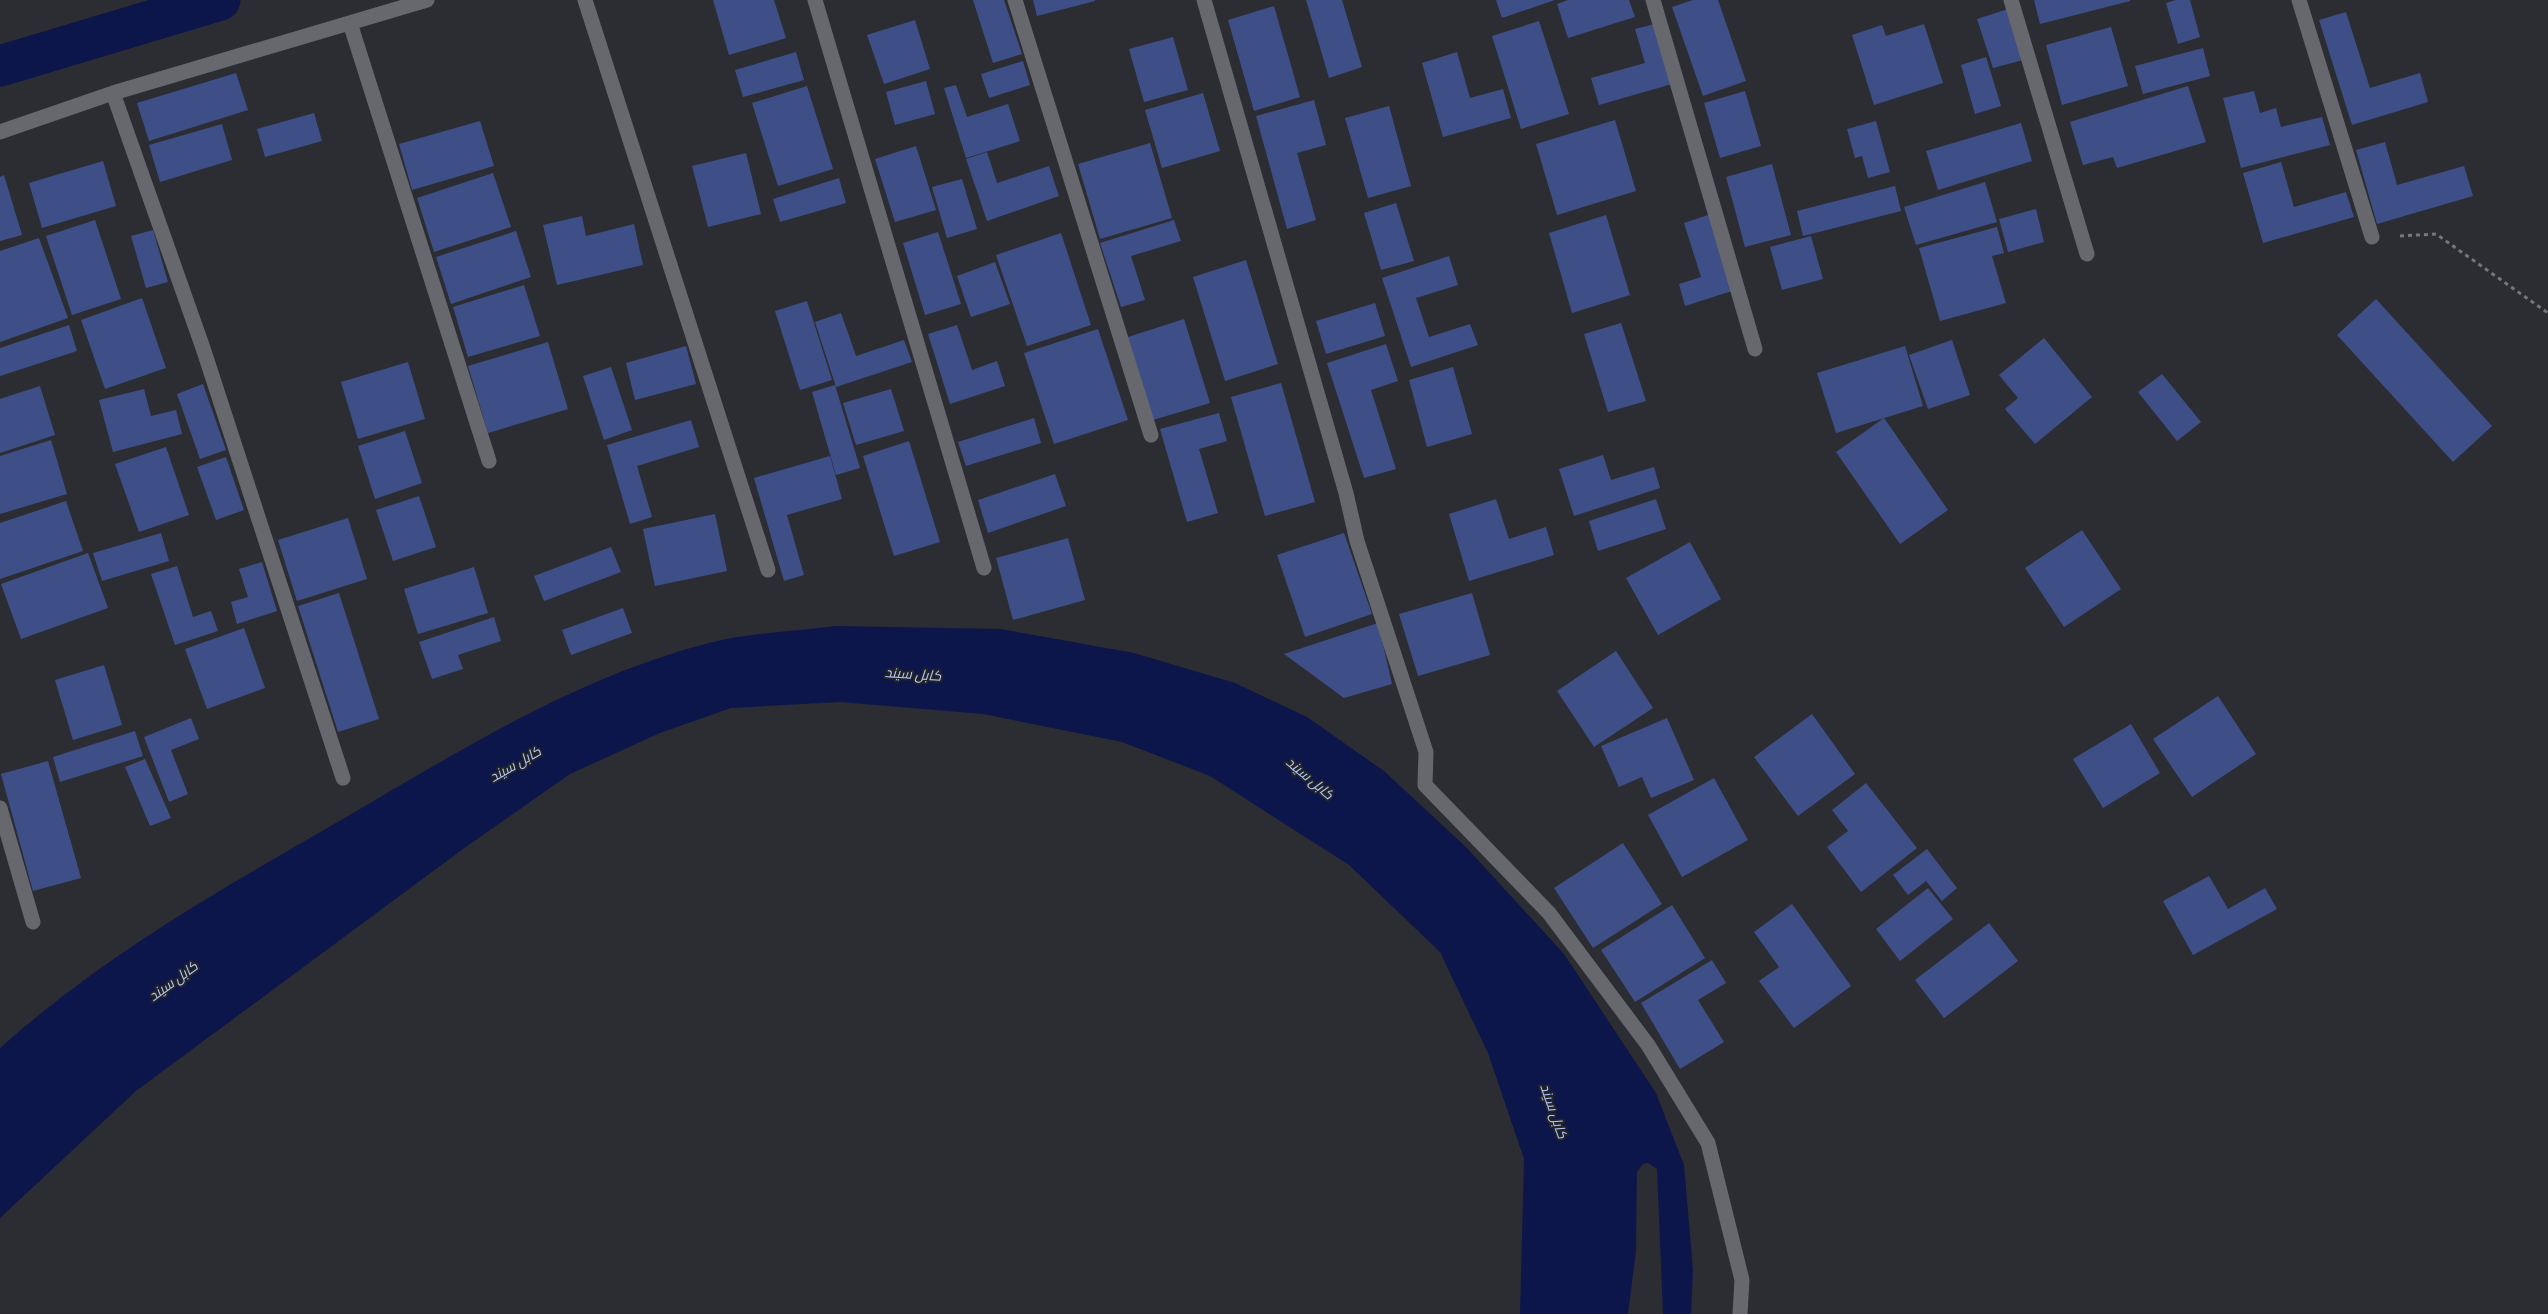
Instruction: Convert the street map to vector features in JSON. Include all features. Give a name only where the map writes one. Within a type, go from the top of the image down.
[{"type":"street","points":[[0,132],[113,94],[427,0]]},
{"type":"street","points":[[585,0],[768,570]]},
{"type":"street","points":[[815,0],[984,568]]},
{"type":"street","points":[[1014,0],[1151,436]]},
{"type":"street","points":[[1204,0],[1346,493],[1358,542],[1426,752],[1425,785],[1549,913],[1648,1044],[1708,1143],[1742,1280],[1740,1314]]},
{"type":"street","points":[[1654,0],[1755,349]]},
{"type":"street","points":[[2011,0],[2087,254]]},
{"type":"street","points":[[2299,0],[2372,237]]},
{"type":"street","points":[[350,23],[489,461]]},
{"type":"street","points":[[113,94],[203,348],[344,778]]},
{"type":"street","points":[[0,808],[33,922]]},
{"type":"path","points":[[2372,237],[2436,234],[2548,314]]},
{"type":"water","name":"کابل سيند","points":[[836,626],[1001,629],[1134,653],[1235,683],[1307,717],[1384,771],[1467,848],[1564,954],[1656,1093],[1684,1165],[1693,1270],[1691,1314],[1663,1314],[1657,1169],[1648,1163],[1643,1164],[1637,1172],[1636,1251],[1628,1314],[1520,1314],[1524,1159],[1488,1053],[1440,952],[1349,865],[1210,776],[1122,742],[983,714],[840,702],[731,708],[660,733],[570,774],[463,849],[136,1091],[0,1218],[0,1048],[40,1014],[124,952],[212,895],[435,765],[524,716],[570,694],[664,656],[713,642],[758,634]]},
{"type":"building","points":[[713,0],[774,0],[786,38],[729,55]]},
{"type":"building","points":[[973,0],[1004,0],[1022,54],[993,63]]},
{"type":"building","points":[[1033,0],[1095,0],[1095,1],[1037,16]]},
{"type":"building","points":[[1306,0],[1342,0],[1362,67],[1329,78]]},
{"type":"building","points":[[1496,0],[1555,0],[1502,18]]},
{"type":"building","points":[[1568,0],[1629,0],[1635,17],[1568,38],[1557,4]]},
{"type":"building","points":[[1693,0],[1718,0],[1746,81],[1703,96],[1672,7]]},
{"type":"building","points":[[2034,0],[2130,0],[2130,1],[2040,24]]},
{"type":"building","points":[[2176,0],[2190,0],[2200,37],[2178,44],[2166,3]]},
{"type":"building","points":[[1274,6],[1300,97],[1254,111],[1228,20]]},
{"type":"building","points":[[2008,9],[2023,60],[1993,68],[1977,19]]},
{"type":"building","points":[[2346,12],[2370,88],[2420,73],[2428,102],[2352,125],[2319,20]]},
{"type":"building","points":[[915,20],[930,69],[884,84],[867,35]]},
{"type":"building","points":[[1539,21],[1569,114],[1521,129],[1492,36]]},
{"type":"building","points":[[1655,24],[1672,84],[1599,105],[1591,78],[1645,63],[1635,29]]},
{"type":"building","points":[[1924,24],[1943,83],[1874,105],[1852,35],[1882,25],[1886,36]]},
{"type":"building","points":[[2111,27],[2128,86],[2062,105],[2046,45]]},
{"type":"building","points":[[1173,37],[1188,90],[1144,102],[1129,49]]},
{"type":"building","points":[[2203,48],[2210,76],[2143,94],[2135,66]]},
{"type":"building","points":[[796,52],[804,80],[743,97],[735,70]]},
{"type":"building","points":[[1457,52],[1470,98],[1503,89],[1511,118],[1443,137],[1422,63]]},
{"type":"building","points":[[1986,57],[2001,106],[1975,114],[1961,65]]},
{"type":"building","points":[[1023,61],[1030,85],[989,98],[981,74]]},
{"type":"building","points":[[236,73],[248,110],[149,141],[137,103]]},
{"type":"building","points":[[926,81],[935,114],[895,125],[886,92]]},
{"type":"building","points":[[956,85],[967,117],[1008,104],[1020,141],[966,158],[944,88]]},
{"type":"building","points":[[807,86],[833,169],[778,186],[752,103]]},
{"type":"building","points":[[2188,86],[2206,142],[2117,168],[2113,157],[2083,165],[2070,122]]},
{"type":"building","points":[[1745,91],[1761,146],[1720,158],[1704,103]]},
{"type":"building","points":[[2254,91],[2260,113],[2276,108],[2281,127],[2322,117],[2330,145],[2241,168],[2223,98]]},
{"type":"building","points":[[1203,93],[1220,151],[1162,168],[1145,110]]},
{"type":"building","points":[[1314,100],[1326,145],[1297,153],[1316,220],[1287,229],[1256,116]]},
{"type":"building","points":[[1389,106],[1411,186],[1368,198],[1345,118]]},
{"type":"building","points":[[314,113],[322,141],[265,157],[257,129]]},
{"type":"building","points":[[1615,120],[1636,191],[1557,215],[1536,144]]},
{"type":"building","points":[[480,121],[494,166],[412,190],[399,144]]},
{"type":"building","points":[[1876,121],[1890,172],[1868,178],[1862,156],[1855,158],[1847,129]]},
{"type":"building","points":[[2021,123],[2032,161],[1938,190],[1926,151]]},
{"type":"building","points":[[222,124],[232,160],[160,182],[149,145]]},
{"type":"building","points":[[2385,142],[2397,185],[2464,166],[2473,196],[2377,224],[2356,150]]},
{"type":"building","points":[[1150,143],[1172,218],[1100,239],[1078,164]]},
{"type":"building","points":[[916,146],[936,210],[895,222],[875,159]]},
{"type":"building","points":[[987,152],[997,183],[1049,166],[1059,196],[987,221],[966,159]]},
{"type":"building","points":[[746,153],[761,214],[708,227],[692,166]]},
{"type":"building","points":[[103,161],[116,206],[42,228],[29,183]]},
{"type":"building","points":[[2281,162],[2294,207],[2346,192],[2354,217],[2263,243],[2243,173]]},
{"type":"building","points":[[1772,164],[1791,235],[1745,247],[1726,177]]},
{"type":"building","points":[[493,173],[511,227],[434,252],[417,198]]},
{"type":"building","points":[[4,175],[22,235],[0,241],[0,177]]},
{"type":"building","points":[[839,178],[846,203],[780,222],[773,199]]},
{"type":"building","points":[[962,179],[977,229],[947,238],[932,187]]},
{"type":"building","points":[[1985,182],[1997,222],[1916,245],[1904,207]]},
{"type":"building","points":[[1895,186],[1901,211],[1803,236],[1797,211]]},
{"type":"building","points":[[1396,203],[1414,261],[1381,270],[1364,213]]},
{"type":"building","points":[[2036,209],[2044,242],[2008,252],[1999,219]]},
{"type":"building","points":[[1711,214],[1735,290],[1685,306],[1679,284],[1701,277],[1684,223]]},
{"type":"building","points":[[1606,215],[1630,295],[1572,313],[1549,233]]},
{"type":"building","points":[[582,216],[586,236],[634,224],[643,265],[557,285],[543,225]]},
{"type":"building","points":[[95,220],[121,299],[72,315],[46,236]]},
{"type":"building","points":[[1174,220],[1181,241],[1131,256],[1145,300],[1121,307],[1100,243]]},
{"type":"building","points":[[1997,227],[2004,253],[1992,256],[2006,303],[1940,321],[1919,248]]},
{"type":"building","points":[[153,230],[168,282],[146,288],[131,236]]},
{"type":"building","points":[[516,231],[531,277],[451,304],[436,257]]},
{"type":"building","points":[[938,232],[961,304],[925,315],[903,243]]},
{"type":"building","points":[[1061,233],[1091,325],[1027,346],[996,255]]},
{"type":"building","points":[[1811,236],[1823,279],[1782,290],[1770,247]]},
{"type":"building","points":[[39,238],[68,318],[0,342],[0,251]]},
{"type":"building","points":[[1449,256],[1458,285],[1416,298],[1429,337],[1470,324],[1478,345],[1411,367],[1382,278]]},
{"type":"building","points":[[1246,260],[1278,364],[1225,381],[1193,277]]},
{"type":"building","points":[[995,262],[1010,304],[971,317],[957,276]]},
{"type":"building","points":[[524,285],[540,336],[468,357],[453,307]]},
{"type":"building","points":[[142,298],[166,368],[105,389],[81,320]]},
{"type":"building","points":[[2376,299],[2492,426],[2453,462],[2337,335]]},
{"type":"building","points":[[807,301],[832,380],[800,390],[775,311]]},
{"type":"building","points":[[1375,303],[1385,336],[1326,354],[1316,321]]},
{"type":"building","points":[[841,313],[856,356],[904,340],[912,362],[836,387],[815,322]]},
{"type":"building","points":[[1184,319],[1210,403],[1153,420],[1128,337]]},
{"type":"building","points":[[1621,323],[1646,401],[1608,412],[1584,334]]},
{"type":"building","points":[[69,325],[77,351],[0,376],[0,348]]},
{"type":"building","points":[[957,325],[972,370],[997,361],[1005,386],[950,404],[928,334]]},
{"type":"building","points":[[1098,329],[1128,420],[1054,444],[1024,353]]},
{"type":"building","points":[[2044,338],[2092,397],[2035,444],[2005,409],[2018,398],[1999,375]]},
{"type":"building","points":[[1952,340],[1970,395],[1928,409],[1909,355]]},
{"type":"building","points":[[548,342],[568,409],[488,433],[468,366]]},
{"type":"building","points":[[1386,344],[1398,381],[1371,390],[1396,469],[1364,478],[1327,363]]},
{"type":"building","points":[[686,346],[696,384],[635,400],[626,363]]},
{"type":"building","points":[[1905,346],[1923,406],[1836,433],[1817,373]]},
{"type":"building","points":[[408,362],[425,419],[358,439],[341,382]]},
{"type":"building","points":[[611,367],[632,430],[604,440],[583,376]]},
{"type":"building","points":[[1453,367],[1472,434],[1427,447],[1409,380]]},
{"type":"building","points":[[2162,374],[2201,422],[2177,441],[2138,392]]},
{"type":"building","points":[[1281,383],[1315,502],[1265,516],[1231,397]]},
{"type":"building","points":[[203,384],[226,450],[200,459],[177,394]]},
{"type":"building","points":[[835,385],[860,468],[836,475],[812,392]]},
{"type":"building","points":[[40,386],[55,435],[0,453],[0,399]]},
{"type":"building","points":[[144,389],[151,416],[176,410],[182,434],[113,452],[99,400]]},
{"type":"building","points":[[891,389],[904,431],[856,445],[843,403]]},
{"type":"building","points":[[1219,413],[1227,441],[1199,449],[1218,513],[1187,522],[1160,429]]},
{"type":"building","points":[[1034,418],[1041,443],[966,466],[958,442]]},
{"type":"building","points":[[1884,418],[1948,510],[1900,544],[1836,452]]},
{"type":"building","points":[[691,420],[699,447],[637,466],[652,517],[630,524],[607,445]]},
{"type":"building","points":[[405,431],[422,483],[375,499],[358,446]]},
{"type":"building","points":[[51,440],[67,494],[0,514],[0,456]]},
{"type":"building","points":[[909,441],[940,542],[894,556],[863,456]]},
{"type":"building","points":[[166,447],[189,515],[139,532],[115,464]]},
{"type":"building","points":[[1603,455],[1611,480],[1654,467],[1660,488],[1574,516],[1559,469]]},
{"type":"building","points":[[830,456],[842,499],[787,515],[804,575],[784,581],[754,478]]},
{"type":"building","points":[[226,457],[244,510],[216,520],[197,467]]},
{"type":"building","points":[[1055,474],[1066,506],[988,533],[978,500]]},
{"type":"building","points":[[419,496],[436,547],[393,561],[376,510]]},
{"type":"building","points":[[1496,499],[1509,539],[1546,527],[1554,555],[1469,581],[1449,514]]},
{"type":"building","points":[[1656,499],[1666,529],[1598,551],[1589,521]]},
{"type":"building","points":[[66,501],[83,551],[0,579],[0,523]]},
{"type":"building","points":[[715,514],[727,571],[655,586],[643,529]]},
{"type":"building","points":[[348,518],[367,579],[297,601],[278,540]]},
{"type":"building","points":[[2082,530],[2121,589],[2064,627],[2025,568]]},
{"type":"building","points":[[161,533],[169,561],[102,581],[93,553]]},
{"type":"building","points":[[1344,533],[1372,614],[1305,637],[1277,555]]},
{"type":"building","points":[[1068,538],[1085,600],[1013,620],[996,558]]},
{"type":"building","points":[[1690,542],[1721,599],[1658,635],[1626,578]]},
{"type":"building","points":[[611,547],[621,572],[544,601],[534,576]]},
{"type":"building","points":[[88,553],[108,608],[21,639],[1,584]]},
{"type":"building","points":[[262,562],[277,611],[237,624],[231,602],[248,597],[239,569]]},
{"type":"building","points":[[177,566],[193,617],[211,611],[218,631],[175,645],[151,574]]},
{"type":"building","points":[[474,567],[488,613],[418,634],[404,589]]},
{"type":"building","points":[[339,593],[379,719],[338,732],[298,606]]},
{"type":"building","points":[[1472,593],[1490,655],[1418,676],[1399,614]]},
{"type":"building","points":[[623,608],[632,633],[571,655],[562,630]]},
{"type":"building","points":[[494,617],[501,641],[458,655],[463,669],[432,679],[419,642]]},
{"type":"building","points":[[1378,623],[1392,684],[1344,698],[1284,654]]},
{"type":"building","points":[[244,628],[265,688],[207,709],[185,649]]},
{"type":"building","points":[[1616,651],[1653,708],[1594,747],[1557,691]]},
{"type":"building","points":[[104,665],[122,725],[73,740],[55,680]]},
{"type":"building","points":[[2218,696],[2256,754],[2192,797],[2153,739]]},
{"type":"building","points":[[1812,714],[1855,774],[1798,816],[1754,757]]},
{"type":"building","points":[[191,718],[199,739],[171,750],[188,794],[169,802],[144,737]]},
{"type":"building","points":[[1667,718],[1694,780],[1651,798],[1642,777],[1619,787],[1601,746]]},
{"type":"building","points":[[2131,724],[2160,773],[2103,808],[2073,759]]},
{"type":"building","points":[[135,731],[143,756],[60,782],[53,757]]},
{"type":"building","points":[[145,759],[171,818],[150,826],[125,767]]},
{"type":"building","points":[[48,761],[81,878],[33,891],[1,774]]},
{"type":"building","points":[[1714,778],[1748,840],[1682,877],[1648,815]]},
{"type":"building","points":[[1866,783],[1917,848],[1861,892],[1827,847],[1848,831],[1832,810]]},
{"type":"building","points":[[1623,843],[1662,904],[1593,948],[1554,888]]},
{"type":"building","points":[[1927,849],[1957,888],[1942,901],[1926,881],[1908,895],[1893,875]]},
{"type":"building","points":[[2209,876],[2228,909],[2265,888],[2277,909],[2193,955],[2163,901]]},
{"type":"building","points":[[1928,888],[1953,919],[1900,961],[1876,929]]},
{"type":"building","points":[[1792,904],[1851,986],[1794,1028],[1759,981],[1779,967],[1754,932]]},
{"type":"building","points":[[1672,905],[1705,958],[1635,1002],[1601,950]]},
{"type":"building","points":[[1989,923],[2018,961],[1944,1018],[1915,980]]},
{"type":"building","points":[[1712,960],[1726,983],[1698,1000],[1724,1042],[1680,1069],[1641,1003]]},
{"type":"waterway","points":[[0,66],[220,0]]}]
